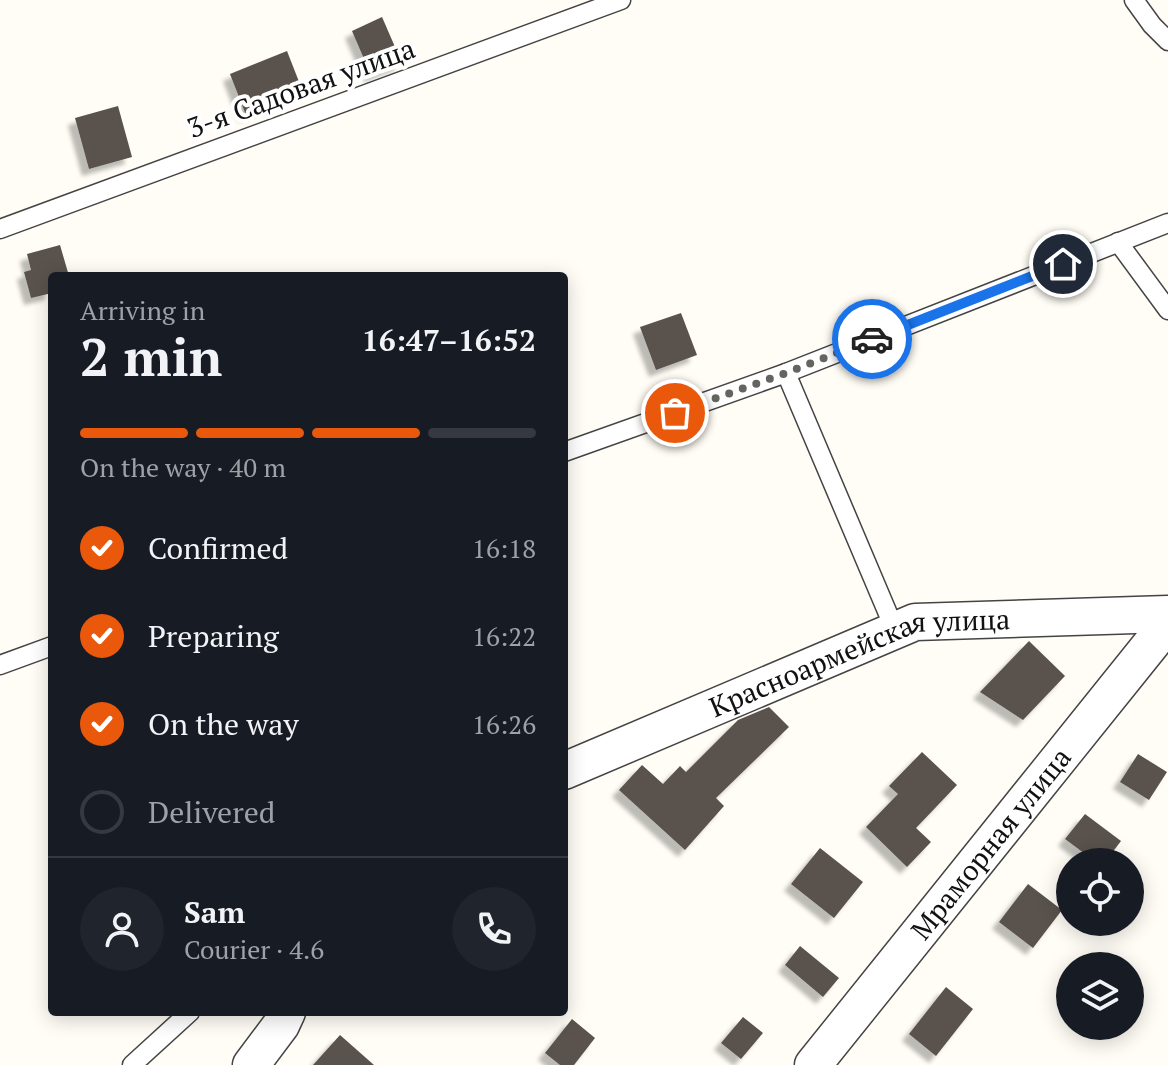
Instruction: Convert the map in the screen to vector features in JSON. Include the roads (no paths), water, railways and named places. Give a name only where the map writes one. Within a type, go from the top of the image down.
[{"type":"street","name":"Красноармейская улица","points":[[568,769],[915,622],[1168,614]]},
{"type":"street","name":"Мраморная улица","points":[[813,1065],[1168,623]]},
{"type":"street","points":[[251,1065],[285,1016]]},
{"type":"lane","name":"3-я Садовая улица","points":[[0,229],[621,0]]},
{"type":"lane","points":[[1134,0],[1168,41]]},
{"type":"lane","points":[[568,451],[786,373],[1168,223]]},
{"type":"lane","points":[[1118,242],[1168,310]]},
{"type":"lane","points":[[786,373],[889,616]]},
{"type":"lane","points":[[0,665],[48,650]]},
{"type":"lane","points":[[132,1065],[186,1016]]}]
